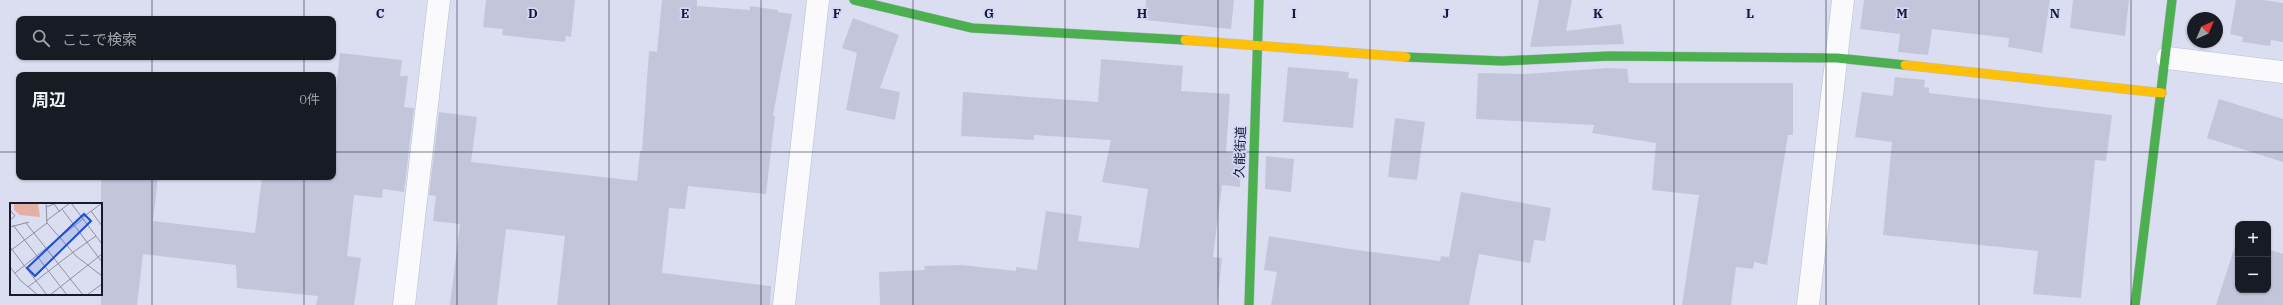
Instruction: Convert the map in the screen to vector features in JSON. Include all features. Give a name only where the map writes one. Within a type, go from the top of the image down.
[{"type":"street","points":[[404,305],[439,0]]},
{"type":"street","points":[[784,305],[818,0]]},
{"type":"street","points":[[854,0],[972,28],[1256,44],[1368,56],[1502,61],[1609,56],[1837,58],[2162,93]]},
{"type":"street","name":"久能街道","points":[[1249,305],[1256,44],[1259,0]]},
{"type":"street","points":[[1808,305],[1843,0]]},
{"type":"street","points":[[2135,305],[2162,93],[2172,0]]},
{"type":"street","points":[[2166,58],[2283,72]]},
{"type":"building","points":[[486,0],[575,0],[571,37],[566,36],[565,42],[502,35],[503,29],[483,27]]},
{"type":"building","points":[[662,0],[697,0],[697,6],[750,10],[750,6],[778,10],[778,12],[792,14],[773,115],[775,116],[766,194],[688,186],[685,209],[669,208],[662,273],[771,286],[770,305],[557,305],[565,236],[506,229],[497,305],[450,305],[460,224],[433,221],[436,196],[429,195],[439,112],[477,117],[471,162],[637,181],[640,151],[642,151],[649,51],[657,52]]},
{"type":"building","points":[[1146,0],[1234,0],[1231,29],[1145,20]]},
{"type":"building","points":[[1539,0],[1572,0],[1566,31],[1621,24],[1624,44],[1530,47]]},
{"type":"building","points":[[1864,0],[2050,0],[2042,53],[2008,47],[2009,38],[1932,29],[1928,55],[1898,52],[1900,34],[1860,29]]},
{"type":"building","points":[[2073,0],[2129,0],[2125,36],[2070,28]]},
{"type":"building","points":[[2236,0],[2264,0],[2283,3],[2283,42],[2271,40],[2270,46],[2242,42],[2243,37],[2230,34]]},
{"type":"building","points":[[853,18],[899,35],[880,88],[900,92],[895,120],[846,110],[857,53],[842,48]]},
{"type":"building","points":[[340,53],[402,60],[400,76],[408,76],[404,107],[414,108],[404,192],[383,189],[382,198],[354,195],[347,256],[361,258],[354,305],[316,305],[318,296],[237,288],[236,265],[143,254],[137,305],[101,305],[101,180],[158,180],[153,221],[255,233],[262,180],[336,180],[336,91]]},
{"type":"building","points":[[1101,59],[1183,66],[1181,91],[1230,94],[1226,152],[1241,154],[1240,187],[1222,185],[1213,257],[1222,258],[1217,305],[880,305],[879,272],[925,270],[924,266],[961,265],[1016,271],[1016,267],[1037,270],[1046,211],[1082,216],[1078,241],[1139,248],[1148,189],[1102,182],[1111,140],[1034,135],[1034,140],[961,136],[963,92],[1098,102]]},
{"type":"building","points":[[1288,67],[1349,72],[1348,78],[1358,79],[1353,128],[1283,122]]},
{"type":"building","points":[[1609,68],[1627,69],[1629,83],[1793,83],[1793,135],[1788,135],[1767,265],[1754,262],[1753,269],[1736,267],[1731,305],[1682,305],[1699,195],[1652,190],[1656,143],[1592,133],[1594,125],[1476,119],[1478,73],[1525,74]]},
{"type":"building","points":[[1895,77],[1925,80],[1924,87],[1929,88],[1929,93],[2112,115],[2106,161],[2095,160],[2081,298],[2033,294],[2038,251],[1883,235],[1892,142],[1855,137],[1862,92],[1893,96]]},
{"type":"building","points":[[2219,99],[2283,119],[2283,162],[2207,138]]},
{"type":"building","points":[[1395,118],[1425,122],[1417,180],[1388,177]]},
{"type":"building","points":[[1266,156],[1294,159],[1291,192],[1265,189]]},
{"type":"building","points":[[1461,192],[1551,208],[1545,241],[1534,240],[1530,263],[1479,254],[1469,305],[1271,305],[1277,272],[1264,270],[1269,236],[1440,261],[1441,256],[1449,257]]},
{"type":"building","points":[[2235,246],[2235,293],[2271,293],[2271,250],[2283,254],[2283,305],[2216,305]]},
{"type":"traffic: fast","points":[[854,0],[972,28],[1185,40]]},
{"type":"traffic: fast","points":[[1249,305],[1259,0]]},
{"type":"traffic: fast","points":[[2135,305],[2172,0]]},
{"type":"traffic: fast","points":[[1406,57],[1502,61],[1609,56],[1837,58],[1905,65]]},
{"type":"traffic: slow","points":[[1185,40],[1406,57]]},
{"type":"traffic: slow","points":[[1905,65],[2162,93]]}]
